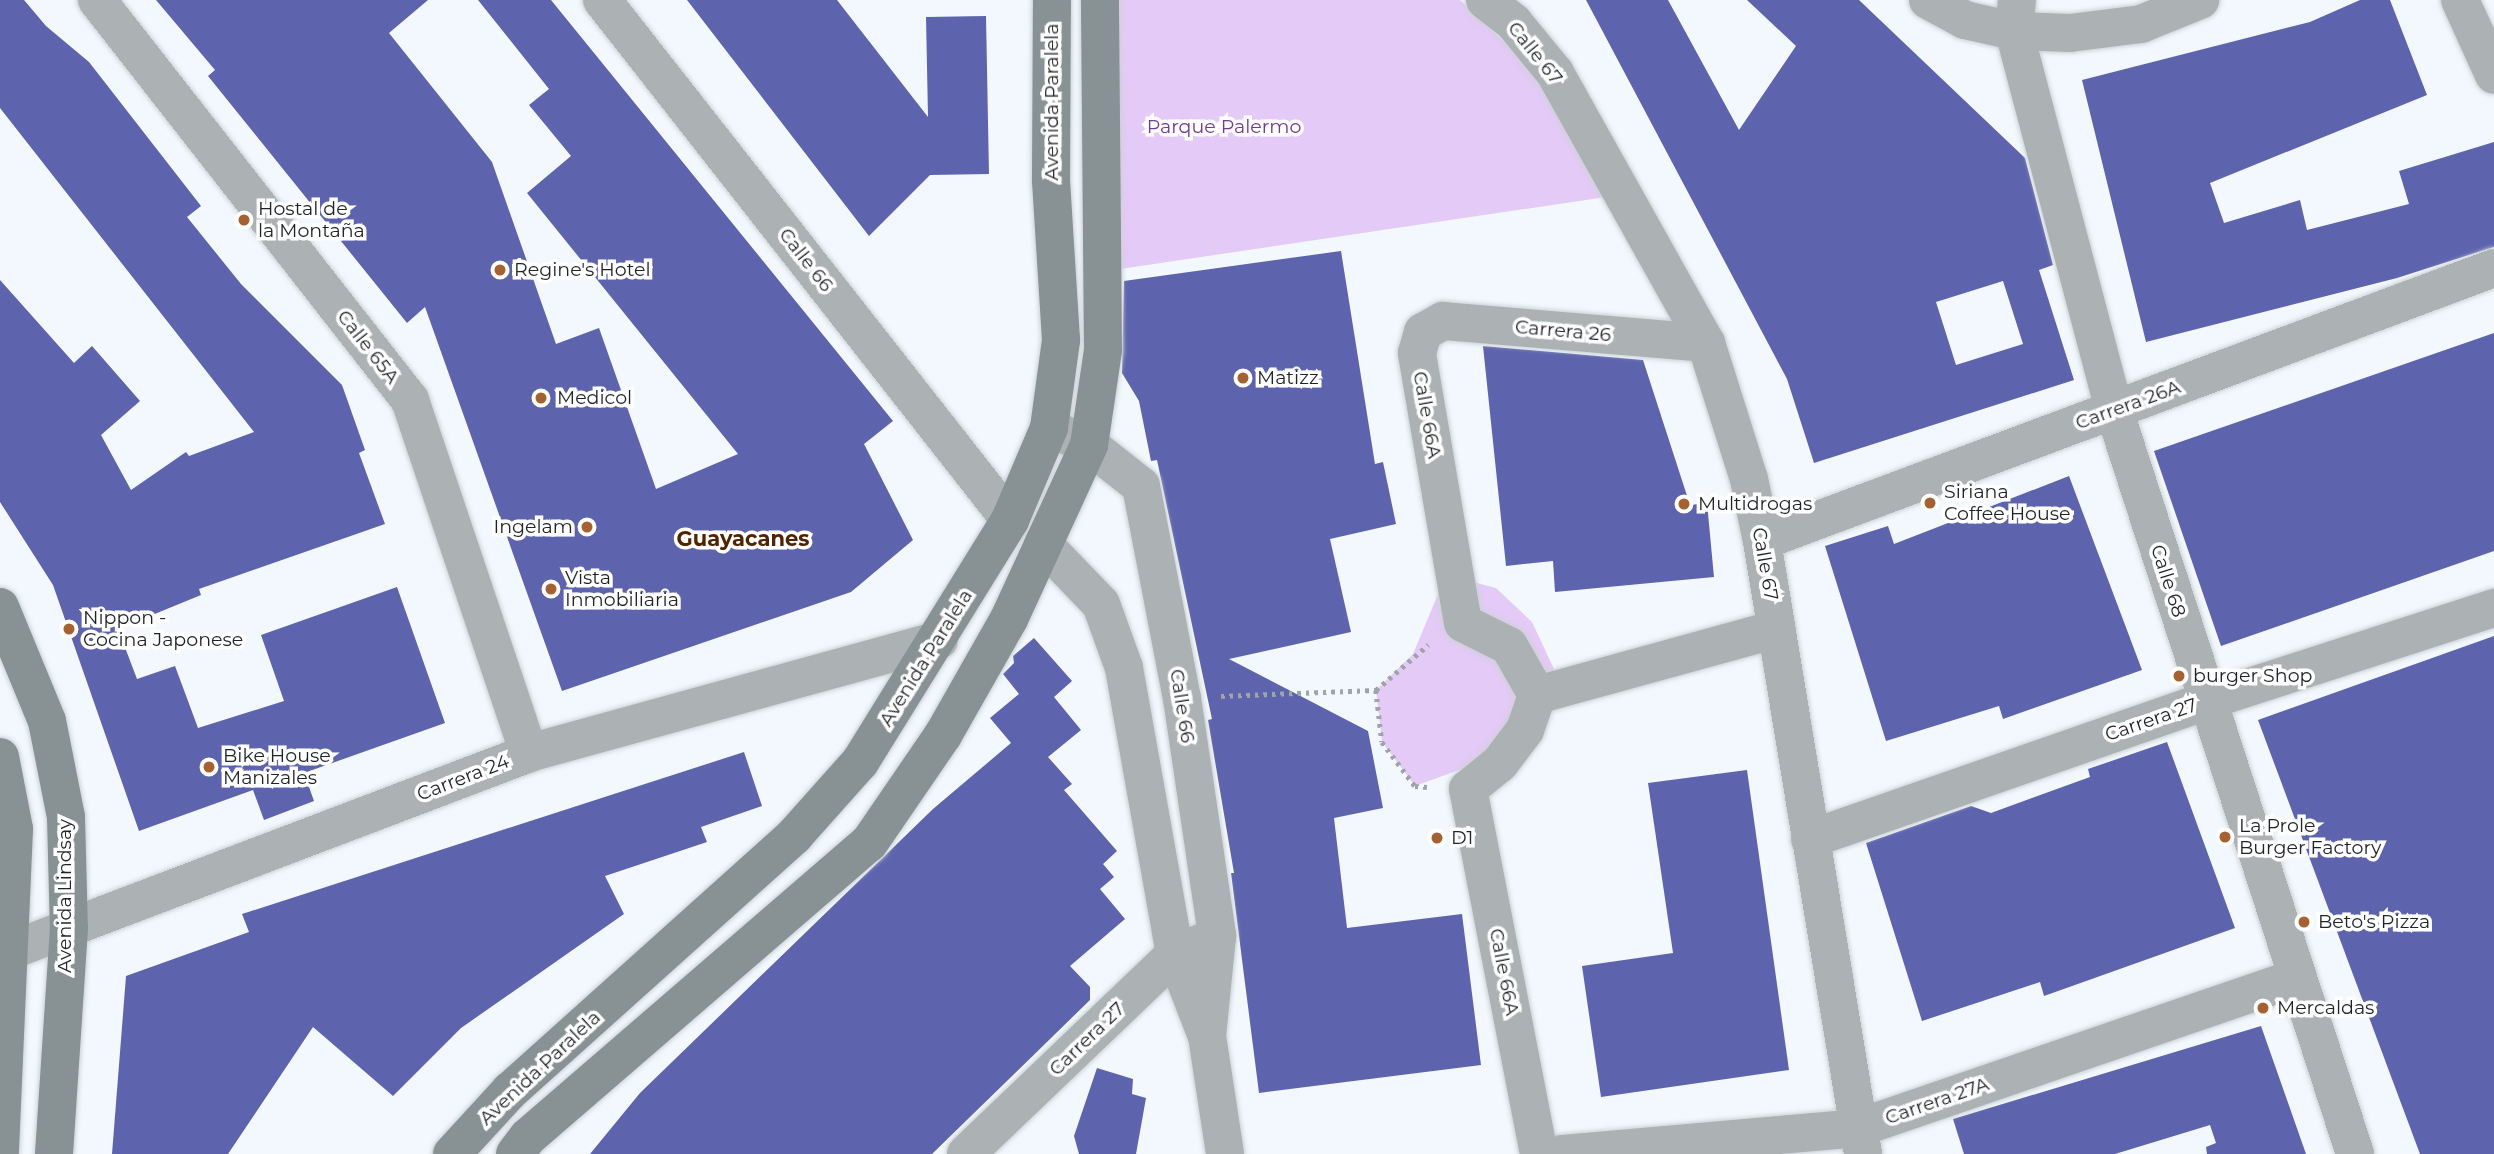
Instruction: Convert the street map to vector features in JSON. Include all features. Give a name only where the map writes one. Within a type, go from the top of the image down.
[{"type":"main road","name":"Avenida Paralela","points":[[452,1154],[510,1091],[794,836],[860,761],[939,640],[1010,520],[1049,428],[1061,341],[1051,179],[1052,0]]},
{"type":"main road","points":[[514,1154],[528,1137],[869,843],[943,736],[1009,619],[1089,445],[1103,350],[1100,0]]},
{"type":"main road","name":"Avenida Lindsay","points":[[0,607],[47,721],[66,817],[69,928],[54,1154]]},
{"type":"main road","points":[[0,757],[14,829],[4,953],[0,1154]]},
{"type":"street","name":"Calle 65A","points":[[97,0],[410,400],[529,753]]},
{"type":"street","name":"Calle 66","points":[[602,0],[1010,520]]},
{"type":"street","name":"Calle 67","points":[[1485,0],[1514,23],[1555,73],[1706,343],[1749,479],[1762,541],[1860,1141]]},
{"type":"street","points":[[1928,0],[1965,20],[2015,15],[2070,33],[2141,24],[2200,0]]},
{"type":"street","points":[[2460,0],[2494,75]]},
{"type":"street","name":"Calle 68","points":[[2015,15],[2114,410],[2354,1154]]},
{"type":"street","name":"Carrera 26A","points":[[1762,541],[2494,268]]},
{"type":"street","name":"Carrera 26","points":[[1423,332],[1443,321],[1706,343]]},
{"type":"street","name":"Calle 66A","points":[[1423,332],[1417,353],[1463,623]]},
{"type":"street","name":"Calle 66","points":[[1049,428],[1089,445],[1141,486],[1182,698],[1217,936],[1207,1036]]},
{"type":"street","name":"Calle 66","points":[[1043,544],[1101,604],[1124,668],[1175,954],[1207,1036],[1225,1154]]},
{"type":"street","name":"Carrera 27","points":[[1810,839],[2206,701],[2494,608]]},
{"type":"street","points":[[1463,623],[1509,646],[1537,695],[1525,730],[1500,763],[1468,789]]},
{"type":"street","points":[[1537,695],[1776,629]]},
{"type":"street","name":"Carrera 24","points":[[4,953],[529,753],[939,640]]},
{"type":"street","name":"Calle 66A","points":[[1468,789],[1539,1154]]},
{"type":"street","name":"Carrera 27","points":[[966,1154],[1175,954],[1217,936]]},
{"type":"street","name":"Carrera 27A","points":[[1562,1154],[1860,1141],[2297,978]]},
{"type":"path","points":[[1182,698],[1376,690],[1413,654],[1463,623]]},
{"type":"path","points":[[1376,690],[1382,742],[1415,786],[1468,789]]},
{"type":"green space","name":"Parque Palermo","points":[[1097,0],[1460,0],[1553,88],[1606,197],[1093,273]]},
{"type":"green space","points":[[1446,575],[1496,588],[1532,622],[1554,669],[1541,717],[1481,762],[1415,786],[1382,742],[1376,690],[1413,654]]},
{"type":"building","points":[[0,0],[24,0],[46,26],[89,62],[201,206],[187,217],[241,284],[342,385],[365,450],[359,453],[385,524],[199,589],[201,595],[118,629],[137,679],[175,666],[198,728],[284,701],[261,635],[397,587],[445,723],[304,773],[314,801],[264,820],[253,790],[139,831],[53,585],[0,502],[0,280],[74,363],[92,346],[140,401],[101,435],[131,490],[186,452],[189,456],[254,432],[0,108]]},
{"type":"building","points":[[156,0],[428,0],[389,33],[492,162],[556,344],[599,328],[656,489],[738,454],[527,193],[571,156],[529,105],[549,89],[478,0],[551,0],[893,421],[864,444],[913,540],[851,592],[562,691],[425,307],[407,323],[208,76],[215,70]]},
{"type":"building","points":[[687,0],[837,0],[928,117],[926,17],[986,16],[989,174],[930,175],[869,236]]},
{"type":"building","points":[[1586,0],[1668,0],[1739,130],[1796,46],[1747,0],[1859,0],[2025,158],[2053,265],[2039,270],[2074,380],[1814,463],[1787,379]],"holes":[[[2003,281],[2023,344],[1956,365],[1936,302]]]},
{"type":"building","points":[[2360,0],[2390,0],[2427,95],[2210,183],[2224,223],[2300,200],[2307,230],[2409,204],[2399,171],[2494,142],[2494,247],[2397,278],[2146,342],[2082,80],[2310,22]]},
{"type":"building","points":[[1341,251],[1375,464],[1383,462],[1396,524],[1330,539],[1351,632],[1229,659],[1368,731],[1383,808],[1334,818],[1347,928],[1462,914],[1481,1065],[1259,1093],[1231,873],[1234,873],[1208,720],[1212,719],[1157,460],[1151,461],[1139,401],[1122,373],[1124,281]]},
{"type":"building","points":[[2494,333],[2494,551],[2221,646],[2154,451]]},
{"type":"building","points":[[1483,346],[1643,360],[1690,505],[1707,503],[1714,577],[1555,592],[1553,561],[1506,566]]},
{"type":"building","points":[[2069,476],[2142,670],[2003,719],[1999,706],[1886,741],[1825,546],[1888,526],[1894,544]]},
{"type":"building","points":[[2494,636],[2494,1154],[2420,1154],[2258,720]]},
{"type":"building","points":[[1034,638],[1072,681],[1054,697],[1081,730],[1048,757],[1072,784],[1064,790],[1117,851],[1103,864],[1114,877],[1100,889],[1125,919],[1070,966],[1090,987],[1090,1000],[932,1154],[590,1154],[640,1093],[933,809],[1011,743],[990,718],[1019,694],[1003,674],[1014,663],[1013,656]]},
{"type":"building","points":[[2167,742],[2235,928],[2044,996],[2040,982],[1922,1021],[1866,843],[1971,806],[1991,813],[2090,777],[2088,769]]},
{"type":"building","points":[[744,752],[762,806],[701,827],[707,842],[605,876],[624,914],[461,1028],[393,1096],[313,1027],[228,1154],[112,1154],[126,976],[249,932],[242,914]]},
{"type":"building","points":[[1747,770],[1789,1070],[1601,1097],[1582,966],[1673,953],[1648,783]]},
{"type":"building","points":[[2261,1026],[2306,1154],[2207,1154],[2206,1147],[2216,1143],[2210,1125],[2115,1154],[1964,1154],[1953,1119]]},
{"type":"building","points":[[1097,1068],[1133,1079],[1132,1094],[1146,1098],[1136,1154],[1079,1154],[1074,1136]]},
{"type":"place","name":"Hostal de la Montaña","points":[[244,220]]},
{"type":"place","name":"Regine's Hotel","points":[[500,270]]},
{"type":"place","name":"Matizz","points":[[1243,378]]},
{"type":"place","name":"Medicol","points":[[541,398]]},
{"type":"place","name":"Siriana Coffee House","points":[[1930,503]]},
{"type":"place","name":"Multidrogas","points":[[1684,504]]},
{"type":"place","name":"Ingelam","points":[[587,527]]},
{"type":"place","name":"Vista Inmobiliaria","points":[[551,589]]},
{"type":"place","name":"Nippon - Cocina Japonese","points":[[69,629]]},
{"type":"place","name":"burger Shop","points":[[2179,676]]},
{"type":"place","name":"Bike House Manizales","points":[[209,767]]},
{"type":"place","name":"La Prole Burger Factory","points":[[2225,837]]},
{"type":"place","name":"D1","points":[[1437,838]]},
{"type":"place","name":"Beto's Pizza","points":[[2304,922]]},
{"type":"place","name":"Mercaldas","points":[[2263,1008]]},
{"type":"district","name":"Guayacanes","points":[[743,539]]}]
